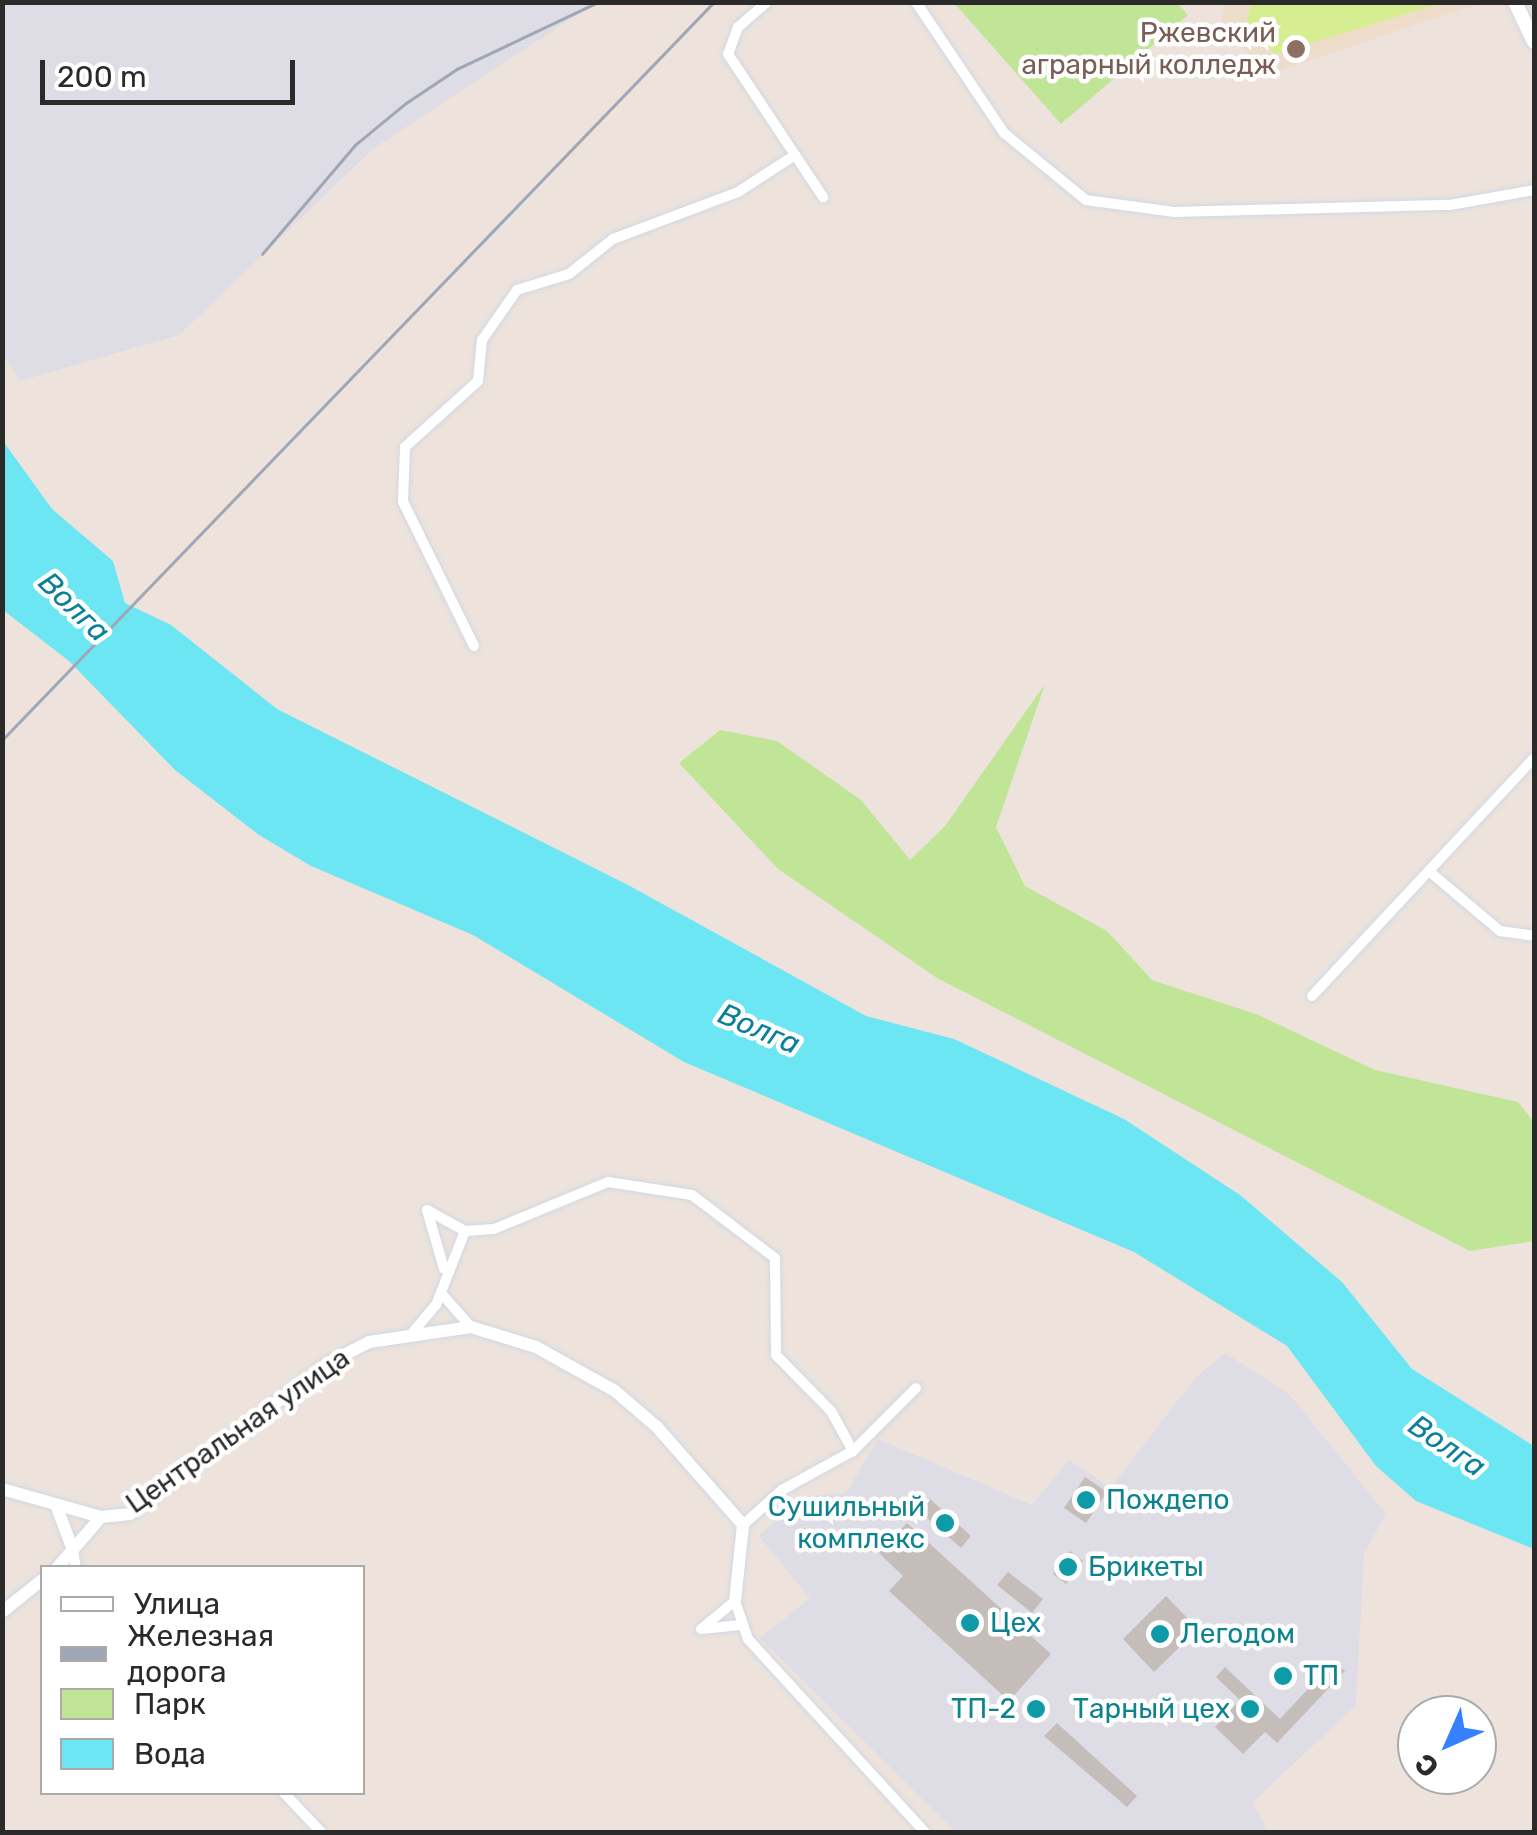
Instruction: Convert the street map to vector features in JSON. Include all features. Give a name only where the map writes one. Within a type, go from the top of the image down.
[{"type":"main road","points":[[1515,2],[1534,42]]},
{"type":"street","points":[[766,2],[738,27],[728,54],[823,197]]},
{"type":"street","points":[[916,2],[1004,133],[1086,200],[1174,212],[1450,205],[1534,190]]},
{"type":"street","points":[[474,646],[403,502],[405,447],[422,423],[478,381],[482,340],[518,290],[569,274],[613,239],[738,192],[795,155]]},
{"type":"street","points":[[1312,996],[1534,758]]},
{"type":"street","points":[[1430,872],[1500,932],[1534,936]]},
{"type":"street","points":[[444,1269],[428,1210],[465,1231],[494,1230],[608,1182],[692,1195],[775,1258],[776,1355],[831,1411],[854,1451]]},
{"type":"street","points":[[414,1332],[441,1292],[444,1269],[465,1231]]},
{"type":"street","points":[[441,1292],[471,1327]]},
{"type":"street","name":"Центральная улица","points":[[2,1489],[102,1517],[130,1514],[328,1363],[369,1342],[414,1332],[471,1327],[536,1347],[615,1391],[743,1525]]},
{"type":"street","points":[[916,1388],[854,1451],[782,1490],[743,1525],[734,1601],[740,1625],[925,1832]]},
{"type":"street","points":[[56,1505],[76,1565]]},
{"type":"street","points":[[59,1565],[102,1517]]},
{"type":"street","points":[[2,1612],[40,1582]]},
{"type":"street","points":[[734,1601],[700,1629],[740,1625]]},
{"type":"street","points":[[286,1795],[320,1832]]},
{"type":"shaded area","name":"Ржевский аграрный колледж","points":[[1484,2],[1269,74],[1220,25],[1225,3]]},
{"type":"shaded area","points":[[2,3],[595,3],[373,149],[179,335],[20,381],[2,354]]},
{"type":"shaded area","points":[[1225,1353],[1289,1394],[1386,1514],[1364,1553],[1356,1705],[1253,1802],[1267,1832],[955,1832],[760,1638],[810,1598],[759,1536],[798,1497],[846,1493],[878,1439],[1032,1505],[1069,1460],[1111,1488],[1195,1378]]},
{"type":"green space","points":[[1251,2],[1442,3],[1276,54],[1245,30]]},
{"type":"green space","points":[[954,3],[1177,3],[1188,15],[1061,124]]},
{"type":"green space","points":[[1045,684],[996,827],[1025,886],[1107,931],[1152,980],[1256,1014],[1375,1070],[1518,1102],[1534,1122],[1534,1241],[1470,1251],[937,978],[778,869],[679,763],[720,730],[777,741],[861,800],[910,860],[945,826]]},
{"type":"water","name":"Волга","points":[[3,441],[52,509],[113,561],[125,603],[171,625],[277,709],[628,885],[866,1016],[954,1039],[1124,1119],[1240,1195],[1342,1282],[1412,1369],[1534,1446],[1534,1549],[1416,1501],[1376,1466],[1287,1346],[1134,1252],[684,1062],[473,935],[311,866],[259,835],[175,770],[69,661],[3,610]]},
{"type":"building","name":"Пождепо","points":[[1085,1477],[1107,1492],[1086,1523],[1064,1508]]},
{"type":"building","name":"Сушильный комплекс","points":[[929,1498],[971,1536],[961,1548],[918,1510]]},
{"type":"building","name":"Цех","points":[[907,1523],[1051,1654],[1009,1701],[889,1591],[903,1576],[879,1553]]},
{"type":"building","name":"Брикеты","points":[[1070,1551],[1083,1561],[1066,1584],[1053,1574]]},
{"type":"building","name":"Сушильный комплекс","points":[[1008,1572],[1043,1599],[1032,1613],[997,1585]]},
{"type":"building","name":"Легодом","points":[[1166,1596],[1198,1629],[1154,1672],[1123,1639]]},
{"type":"building","name":"Тарный цех","points":[[1334,1661],[1345,1671],[1277,1743],[1265,1732],[1243,1754],[1215,1727],[1240,1700],[1216,1677],[1225,1667],[1280,1719]]},
{"type":"building","points":[[1057,1723],[1137,1796],[1127,1807],[1044,1736]]},
{"type":"railway","points":[[262,254],[355,145],[406,103],[457,69],[598,2]]},
{"type":"railway","points":[[2,740],[714,2]]},
{"type":"place","name":"Ржевский аграрный колледж","points":[[1296,49]]},
{"type":"place","name":"Пождепо","points":[[1086,1500]]},
{"type":"place","name":"Сушильный комплекс","points":[[945,1523]]},
{"type":"place","name":"Брикеты","points":[[1068,1567]]},
{"type":"place","name":"Цех","points":[[970,1623]]},
{"type":"place","name":"Легодом","points":[[1160,1634]]},
{"type":"place","name":"ТП","points":[[1283,1676]]},
{"type":"place","name":"ТП-2","points":[[1036,1709]]},
{"type":"place","name":"Тарный цех","points":[[1250,1709]]}]
